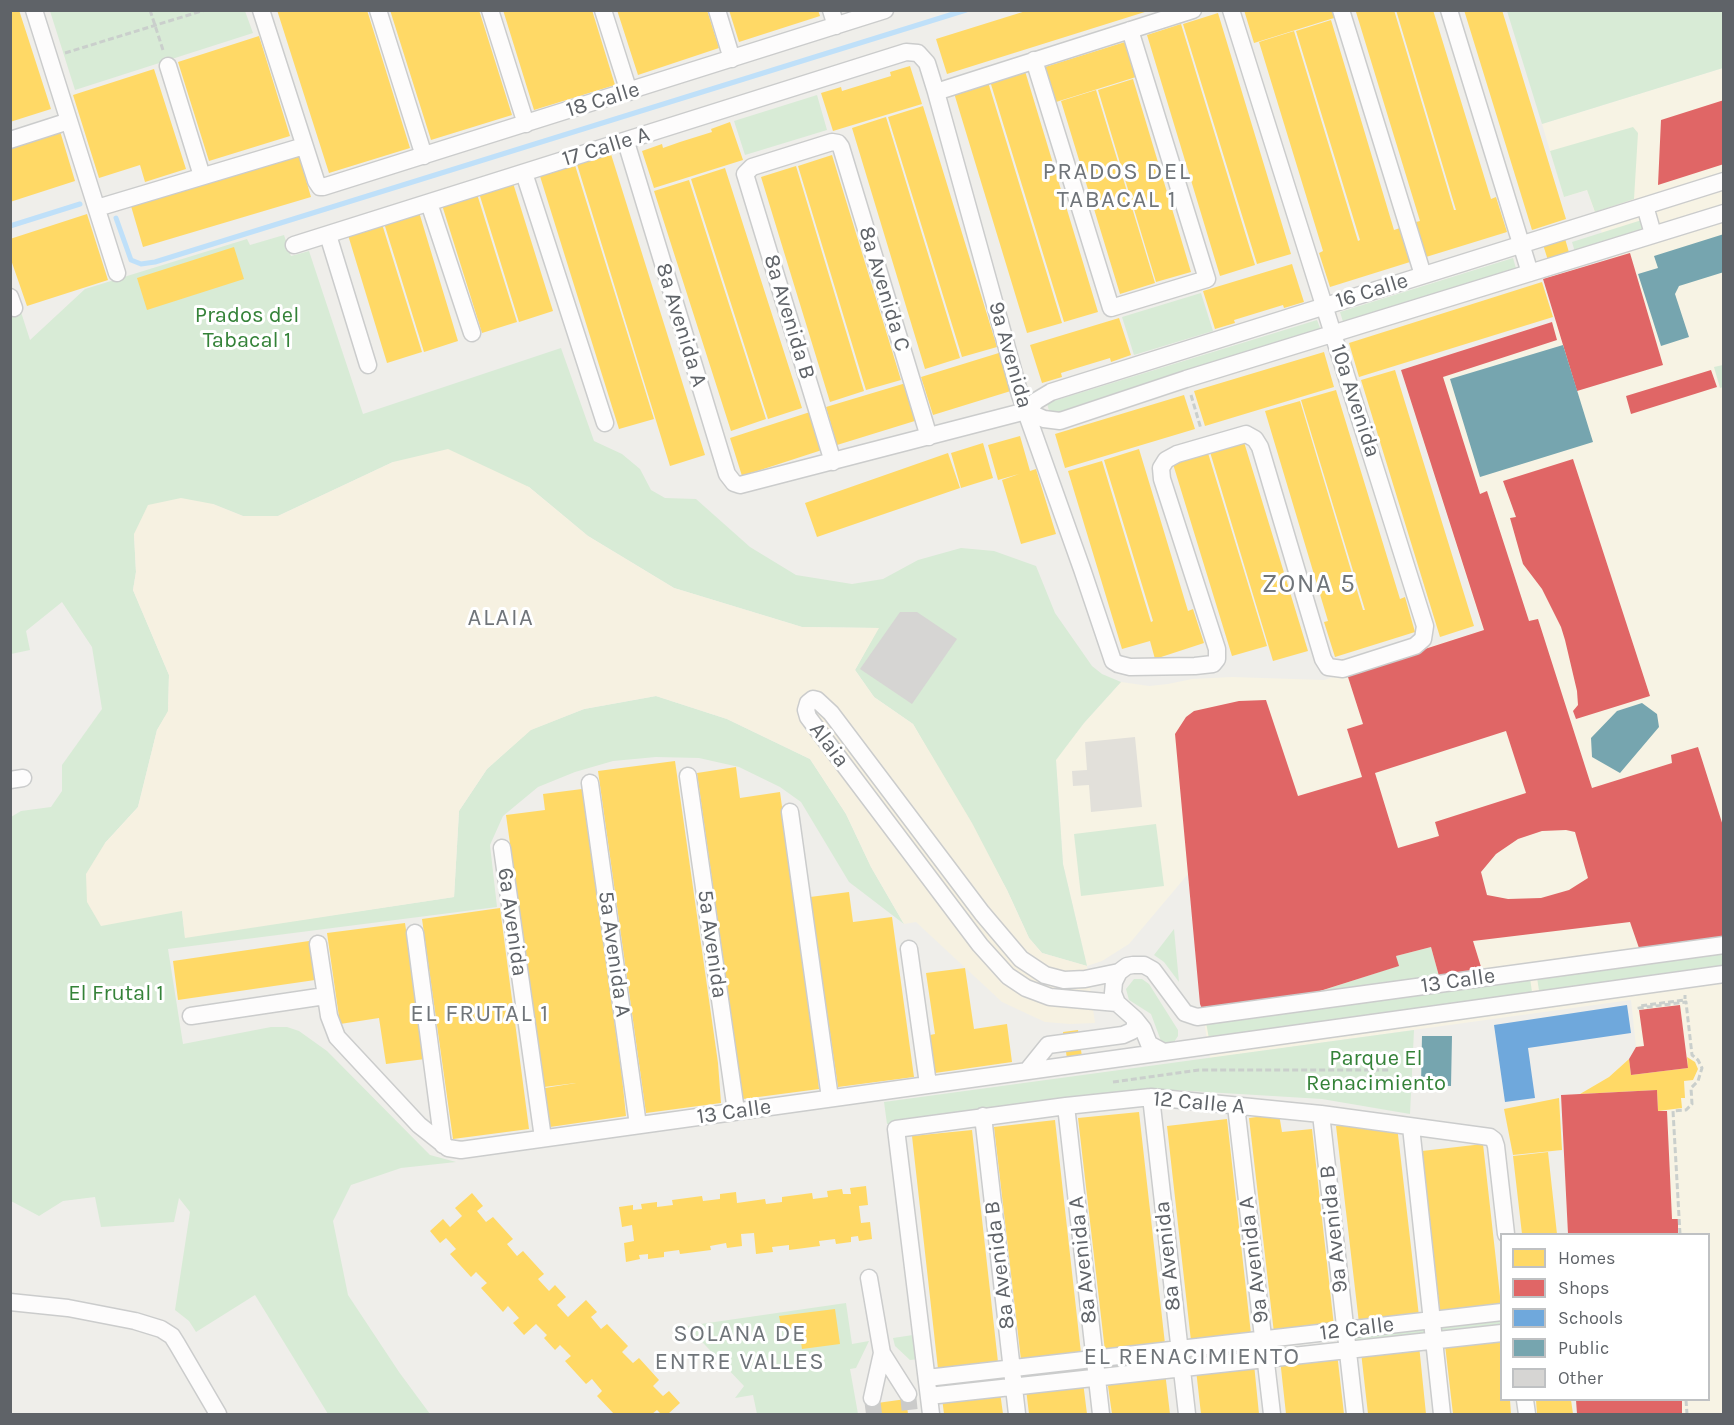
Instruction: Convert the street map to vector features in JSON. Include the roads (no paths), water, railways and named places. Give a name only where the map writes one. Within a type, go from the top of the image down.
[{"type":"street","points":[[33,10],[117,273]]},
{"type":"street","points":[[97,208],[304,146],[261,10]]},
{"type":"street","points":[[378,10],[424,156]]},
{"type":"street","points":[[490,10],[526,124]]},
{"type":"street","points":[[603,10],[629,92]]},
{"type":"street","points":[[717,10],[732,59]]},
{"type":"street","name":"18 Calle","points":[[304,146],[320,187],[732,59],[834,18],[885,10]]},
{"type":"street","points":[[936,92],[1193,10]]},
{"type":"street","name":"10a Avenida","points":[[1213,664],[1218,657],[1216,649],[1162,478],[1161,468],[1163,463],[1173,455],[1239,435],[1251,436],[1260,447],[1323,659],[1328,667],[1343,669],[1415,646],[1425,635],[1424,621],[1231,10]]},
{"type":"street","points":[[1341,10],[1423,275]]},
{"type":"street","points":[[1449,10],[1530,273]]},
{"type":"street","points":[[1034,60],[1110,308],[1208,279],[1130,30]]},
{"type":"street","name":"17 Calle A","points":[[294,245],[906,52],[918,53]]},
{"type":"street","name":"9a Avenida","points":[[918,53],[927,63],[936,92],[1020,395],[1083,569],[1110,656],[1118,664],[1130,667],[1213,664]]},
{"type":"street","points":[[168,66],[202,176]]},
{"type":"street","points":[[10,140],[69,122]]},
{"type":"street","name":"8a Avenida A","points":[[626,142],[727,474],[737,485],[757,481]]},
{"type":"street","name":"8a Avenida B","points":[[833,462],[746,177],[747,171],[752,167],[832,142],[838,143]]},
{"type":"street","name":"8a Avenida C","points":[[838,143],[929,437]]},
{"type":"street","points":[[524,173],[605,423]]},
{"type":"street","name":"16 Calle","points":[[757,481],[1026,411],[1036,401],[1051,392],[1724,181]]},
{"type":"street","points":[[429,203],[472,333]]},
{"type":"street","points":[[1645,206],[1653,234]]},
{"type":"street","name":"16 Calle","points":[[1026,411],[1044,419],[1060,421],[1186,379],[1724,213]]},
{"type":"street","points":[[328,235],[368,365]]},
{"type":"street","name":"Alaia","points":[[1117,1003],[1050,997],[1017,983],[995,964],[808,717],[806,710],[808,703],[813,699],[817,700],[831,713],[982,913],[1021,959],[1045,975],[1064,980],[1085,979],[1119,972]]},
{"type":"street","name":"5a Avenida","points":[[688,776],[736,1112]]},
{"type":"street","name":"5a Avenida A","points":[[590,783],[638,1125]]},
{"type":"street","points":[[790,813],[830,1098]]},
{"type":"street","name":"6a Avenida","points":[[502,848],[543,1138]]},
{"type":"street","points":[[415,933],[443,1145]]},
{"type":"street","points":[[318,944],[332,1027],[342,1044],[419,1125],[443,1145]]},
{"type":"street","name":"13 Calle","points":[[1193,1017],[1724,945]]},
{"type":"street","points":[[909,949],[928,1084]]},
{"type":"street","points":[[1162,1051],[1149,1044],[1143,1029],[1117,1003],[1113,988],[1119,972],[1127,966],[1149,966],[1156,972],[1185,1013],[1193,1017],[1196,1046]]},
{"type":"street","points":[[1528,971],[1533,999]]},
{"type":"street","name":"13 Calle","points":[[443,1145],[461,1150],[1724,974]]},
{"type":"street","points":[[191,1016],[325,996]]},
{"type":"street","points":[[1027,1071],[1048,1045],[1123,1035],[1135,1026],[1135,1019]]},
{"type":"street","name":"12 Calle A","points":[[927,1378],[896,1129],[983,1116],[1151,1097],[1321,1114],[1490,1137],[1496,1146],[1506,1233]]},
{"type":"street","name":"8a Avenida","points":[[1151,1097],[1186,1414]]},
{"type":"street","name":"8a Avenida A","points":[[1066,1106],[1101,1414]]},
{"type":"street","name":"9a Avenida A","points":[[1236,1106],[1272,1414]]},
{"type":"street","name":"9a Avenida B","points":[[1321,1114],[1355,1414]]},
{"type":"street","name":"8a Avenida B","points":[[983,1116],[1017,1414]]},
{"type":"street","points":[[1411,1127],[1432,1340],[1442,1414]]},
{"type":"street","points":[[869,1278],[882,1353],[908,1395]]},
{"type":"street","points":[[10,1302],[68,1308],[135,1321],[161,1329],[172,1336],[218,1414]]},
{"type":"street","name":"12 Calle","points":[[929,1396],[1013,1378],[1265,1349],[1345,1331],[1500,1312]]},
{"type":"street","name":"12 Calle","points":[[1265,1349],[1347,1350],[1500,1333]]},
{"type":"street","points":[[872,1398],[882,1353]]},
{"type":"street","points":[[927,1378],[931,1414]]},
{"type":"street","name":"12 Calle","points":[[927,1378],[1013,1378]]},
{"type":"waterway","points":[[116,218],[131,260],[141,264],[155,262],[966,10]]},
{"type":"waterway","points":[[10,226],[80,204]]},
{"type":"tunnel","points":[[908,1394],[910,1414]]},
{"type":"tunnel","points":[[872,1398],[874,1414]]},
{"type":"district","name":"PRADOS DEL TABACAL 1","points":[[1117,186]]},
{"type":"district","name":"ZONA 5","points":[[1309,585]]},
{"type":"district","name":"ALAIA","points":[[501,618]]},
{"type":"district","name":"EL FRUTAL 1","points":[[480,1014]]},
{"type":"district","name":"SOLANA DE ENTRE VALLES","points":[[740,1348]]},
{"type":"district","name":"EL RENACIMIENTO","points":[[1192,1357]]},
{"type":"park label","name":"Prados del Tabacal 1","points":[[247,328]]},
{"type":"park label","name":"El Frutal 1","points":[[116,994]]},
{"type":"park label","name":"Parque El Renacimiento","points":[[1376,1072]]}]
